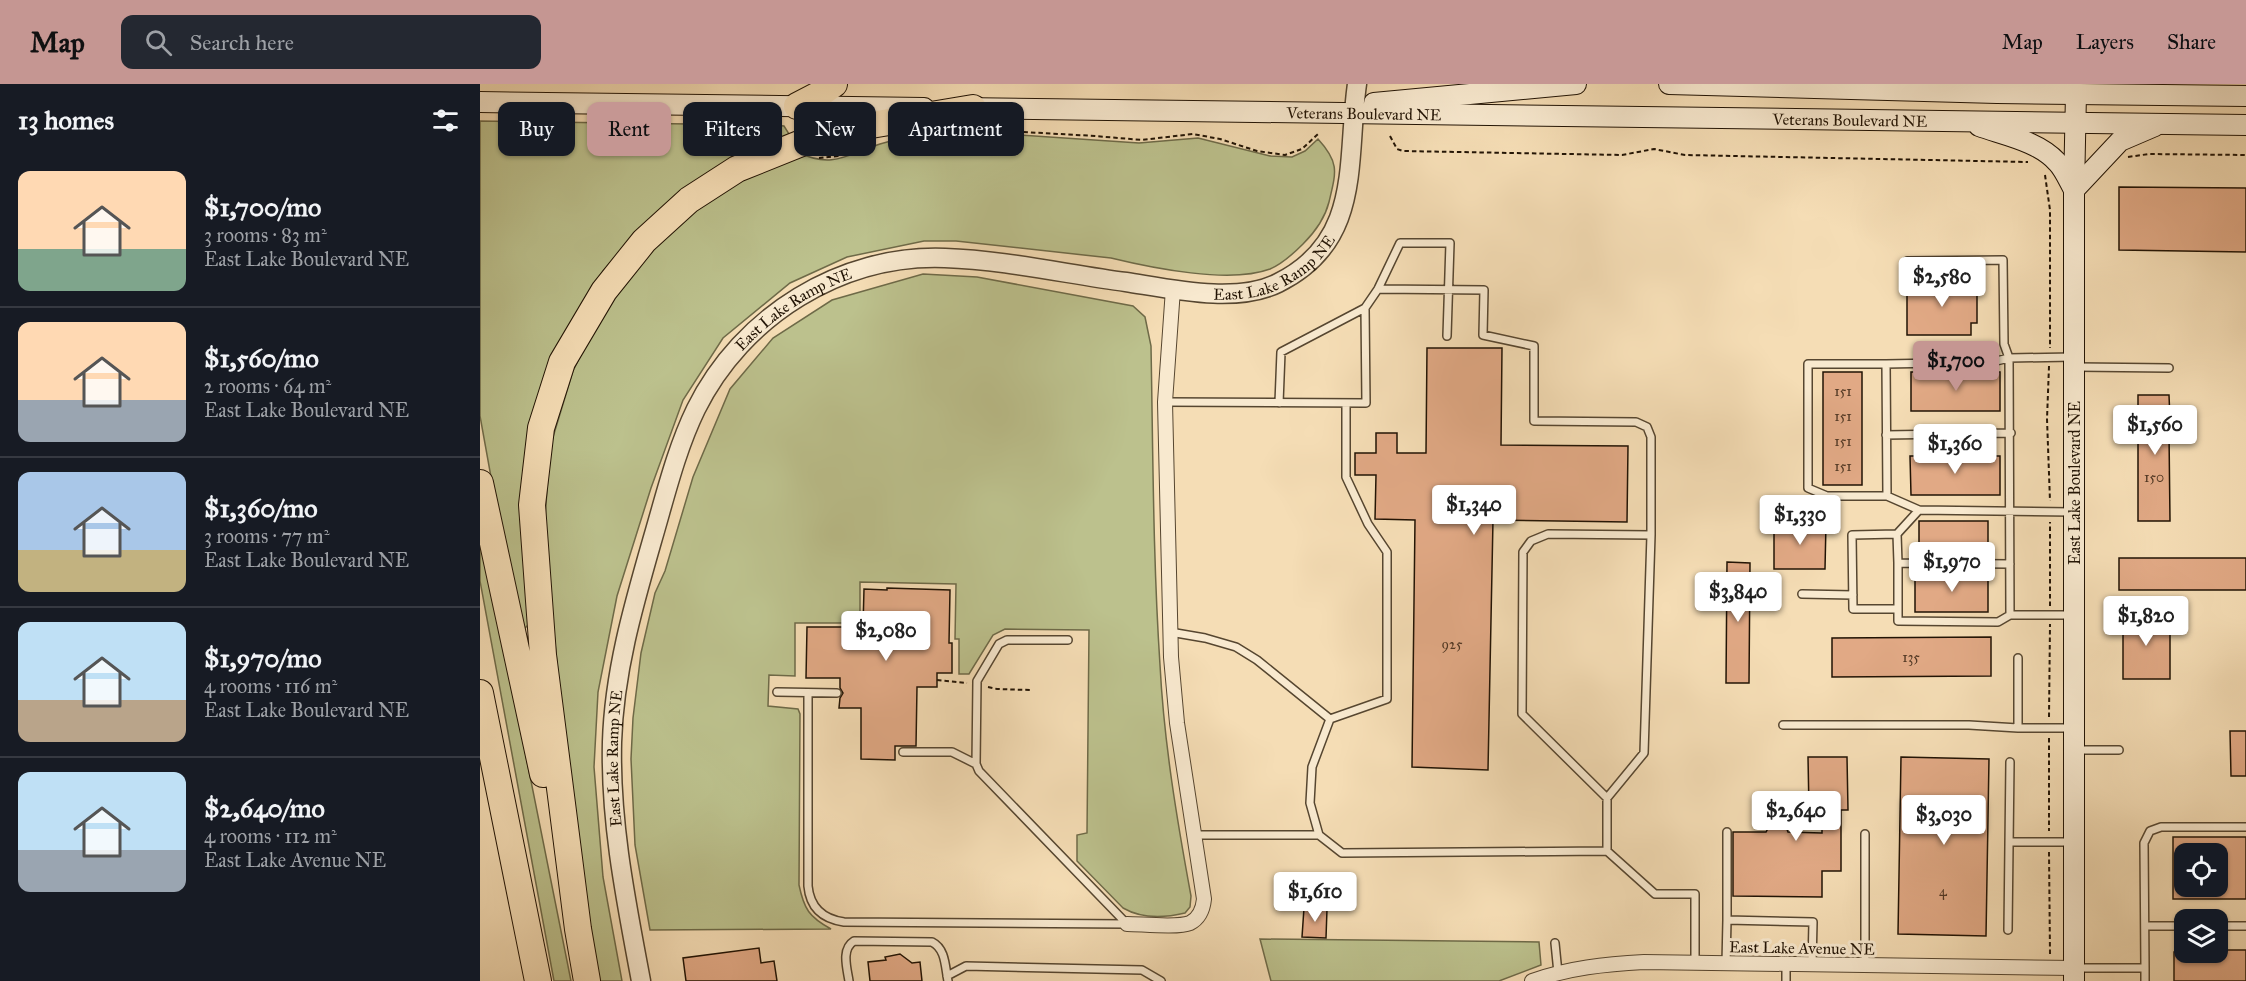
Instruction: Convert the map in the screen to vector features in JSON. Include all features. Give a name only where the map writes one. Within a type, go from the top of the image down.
[{"type":"highway","points":[[805,102],[834,84]]},
{"type":"highway","points":[[587,981],[578,929],[543,656],[532,505],[541,428],[562,362],[604,291],[644,241],[689,200],[737,170],[794,145]]},
{"type":"highway","points":[[480,483],[578,929]]},
{"type":"highway","points":[[480,693],[538,981]]},
{"type":"main road","points":[[1352,113],[1373,103],[1576,84]]},
{"type":"main road","name":"Veterans Boulevard NE","points":[[1669,84],[1997,93],[2076,89],[2165,95],[2246,96]]},
{"type":"main road","points":[[1997,93],[2016,84]]},
{"type":"main road","points":[[2141,84],[2165,95]]},
{"type":"main road","name":"East Lake Boulevard NE","points":[[2074,974],[2076,89]]},
{"type":"main road","name":"Veterans Boulevard NE","points":[[480,102],[794,106]]},
{"type":"main road","name":"Veterans Boulevard NE","points":[[1024,118],[1352,113],[2246,125]]},
{"type":"main road","points":[[1965,121],[2032,145],[2047,154],[2058,162],[2074,190],[2120,141],[2161,123]]},
{"type":"street","name":"East Lake Ramp NE","points":[[641,981],[617,853],[613,811],[612,739],[615,695],[627,629],[686,434],[695,411],[720,368],[743,341],[770,316],[793,300],[848,273],[888,262],[917,258],[986,262],[1173,289],[1209,292],[1254,291],[1278,284],[1303,267],[1319,251],[1332,233],[1343,211],[1350,176],[1352,113],[1357,84]]},
{"type":"street","points":[[1127,924],[1190,923],[1201,913],[1204,899],[1177,723],[1170,632],[1165,402],[1173,289]]},
{"type":"street","name":"East Lake Avenue NE","points":[[1532,981],[1558,973],[1608,964],[1726,963],[2050,968],[2074,974]]},
{"type":"lane","points":[[1279,403],[1281,352],[1365,308],[1378,289],[1400,243],[1450,243],[1448,336]]},
{"type":"lane","points":[[1907,261],[2003,260],[2004,344],[2009,358],[2011,433],[2010,615]]},
{"type":"lane","points":[[1378,289],[1484,290],[1483,335],[1534,346],[1534,421],[1636,422],[1647,427],[1651,437],[1644,753],[1607,798],[1607,850]]},
{"type":"lane","points":[[1165,402],[1366,404],[1365,308]]},
{"type":"lane","points":[[2074,512],[1919,510],[1887,496],[1827,496],[1809,488],[1808,364],[1992,362],[2009,358],[2050,357],[2074,362],[2169,368]]},
{"type":"lane","points":[[1886,364],[1887,496]]},
{"type":"lane","points":[[1330,719],[1387,699],[1387,552],[1368,524],[1346,477],[1346,403]]},
{"type":"lane","points":[[1886,435],[2011,433]]},
{"type":"lane","points":[[1919,510],[1898,534],[1898,621],[1998,622],[2010,615],[2074,615]]},
{"type":"lane","points":[[1607,798],[1522,714],[1523,552],[1531,541],[1548,534],[1650,536]]},
{"type":"lane","points":[[1898,534],[1852,535],[1853,609],[1898,609]]},
{"type":"lane","points":[[1898,563],[2010,564]]},
{"type":"lane","points":[[1802,594],[1853,595]]},
{"type":"lane","points":[[1170,632],[1205,638],[1236,647],[1257,660],[1330,719]]},
{"type":"lane","points":[[1068,640],[1007,640],[999,644],[977,681],[976,764],[979,771],[1127,924]]},
{"type":"lane","points":[[2018,657],[2018,728]]},
{"type":"lane","points":[[777,692],[837,693]]},
{"type":"lane","points":[[808,693],[808,886],[809,897],[814,908],[822,915],[831,920],[844,922],[1127,924]]},
{"type":"lane","points":[[1330,719],[1312,767],[1310,803],[1319,835],[1342,853],[1607,850],[1655,894],[1695,894],[1695,963]]},
{"type":"lane","points":[[1783,725],[1969,725],[2074,728]]},
{"type":"lane","points":[[2074,750],[2119,750]]},
{"type":"lane","points":[[903,752],[952,752],[976,764]]},
{"type":"lane","points":[[2008,930],[2010,762]]},
{"type":"lane","points":[[2145,981],[2144,843],[2150,831],[2161,827],[2246,827]]},
{"type":"lane","points":[[1726,963],[1727,832]]},
{"type":"lane","points":[[1864,965],[1865,834]]},
{"type":"lane","points":[[1193,835],[1319,835]]},
{"type":"lane","points":[[2009,842],[2074,842]]},
{"type":"lane","points":[[1727,920],[1813,922],[1812,964]]},
{"type":"lane","points":[[2145,926],[2174,926]]},
{"type":"lane","points":[[2228,926],[2246,926]]},
{"type":"lane","points":[[849,981],[846,950],[854,941],[932,942],[939,945],[943,954],[947,979],[966,966],[1142,970],[1161,981]]},
{"type":"lane","points":[[1555,943],[1558,973]]},
{"type":"lane","points":[[1786,964],[1786,981]]},
{"type":"lane","points":[[2074,974],[2145,968]]},
{"type":"path","points":[[1024,127],[1134,140],[1193,134],[1220,139],[1257,151],[1286,155],[1302,149],[1318,134]]},
{"type":"path","points":[[1390,136],[1397,149],[1403,152],[1623,155],[1654,149],[1685,155],[2032,162]]},
{"type":"path","points":[[2120,159],[2149,154],[2246,154]]},
{"type":"path","points":[[812,156],[826,158],[838,156]]},
{"type":"path","points":[[2044,172],[2050,210],[2050,357],[2047,419],[2050,512],[2050,968]]},
{"type":"green space","points":[[480,121],[498,121],[498,156],[575,156],[575,122],[587,122],[587,156],[671,156],[671,124],[683,124],[683,156],[745,156],[715,171],[635,235],[603,271],[556,355],[531,622],[525,628],[519,625],[515,610],[480,416]]},
{"type":"green space","points":[[782,126],[784,126],[789,134],[782,138]]},
{"type":"green space","points":[[1024,135],[1139,143],[1198,138],[1270,156],[1292,157],[1305,151],[1318,139],[1330,155],[1334,175],[1327,208],[1319,225],[1296,251],[1270,269],[1234,275],[1213,275],[1169,270],[1111,258],[956,241],[924,241],[847,257],[790,283],[723,338],[683,400],[651,488],[617,596],[598,692],[594,767],[603,877],[622,981],[597,981],[558,673],[544,533],[550,447],[573,371],[603,309],[648,253],[710,198],[794,154],[794,156],[830,160],[848,156],[876,156],[876,146],[887,142],[888,156],[1024,156]]},
{"type":"green space","points":[[923,274],[977,277],[1133,306],[1145,317],[1151,346],[1155,545],[1162,694],[1172,781],[1191,896],[1190,907],[1185,913],[1161,917],[1130,912],[1123,908],[1077,861],[1077,835],[1087,833],[1089,630],[1005,629],[993,635],[969,674],[959,674],[959,639],[955,639],[956,584],[860,582],[860,623],[795,623],[795,676],[769,675],[768,706],[798,709],[800,714],[799,885],[809,912],[831,929],[650,930],[635,845],[631,759],[633,718],[641,653],[655,593],[665,571],[693,477],[730,389],[773,338],[832,300]]},
{"type":"green space","points":[[480,526],[571,981],[554,981],[480,581]]},
{"type":"green space","points":[[1260,939],[1539,942],[1541,965],[1499,981],[1271,981]]},
{"type":"building","points":[[2119,187],[2246,188],[2246,252],[2119,250]]},
{"type":"building","points":[[1951,278],[1977,278],[1977,323],[1971,323],[1971,335],[1907,335],[1907,284],[1951,284]]},
{"type":"building","points":[[1427,348],[1502,348],[1501,445],[1628,446],[1627,522],[1493,520],[1488,770],[1412,767],[1415,520],[1375,519],[1376,475],[1355,475],[1355,453],[1376,453],[1376,433],[1397,433],[1397,453],[1426,453]]},
{"type":"building","points":[[1823,372],[1862,372],[1862,485],[1823,485]]},
{"type":"building","points":[[1911,372],[2000,372],[2000,411],[1911,411]]},
{"type":"building","points":[[2138,395],[2169,395],[2170,419],[2185,418],[2185,433],[2169,433],[2170,521],[2138,521]]},
{"type":"building","points":[[1910,456],[2000,456],[2000,495],[1911,495]]},
{"type":"building","points":[[1919,521],[1988,521],[1988,553],[1919,553]]},
{"type":"building","points":[[1774,523],[1826,523],[1825,569],[1774,569]]},
{"type":"building","points":[[2119,558],[2246,558],[2246,590],[2119,590]]},
{"type":"building","points":[[1727,562],[1750,563],[1749,683],[1726,683]]},
{"type":"building","points":[[1915,575],[1988,575],[1988,612],[1915,612]]},
{"type":"building","points":[[887,588],[950,590],[949,643],[952,643],[952,673],[937,673],[937,687],[917,687],[916,746],[895,746],[895,760],[861,759],[861,708],[839,708],[843,693],[840,688],[840,678],[806,678],[807,627],[863,627],[864,589],[887,590]]},
{"type":"building","points":[[2123,615],[2170,616],[2170,679],[2123,679]]},
{"type":"building","points":[[1991,637],[1991,676],[1832,677],[1832,638]]},
{"type":"building","points":[[2230,731],[2246,731],[2246,776],[2231,776]]},
{"type":"building","points":[[1808,757],[1847,757],[1848,810],[1841,810],[1841,871],[1822,871],[1822,897],[1733,896],[1733,832],[1766,832],[1775,816],[1785,824],[1788,832],[1822,833],[1822,810],[1809,810]]},
{"type":"building","points":[[1901,757],[1989,759],[1986,936],[1898,934]]},
{"type":"building","points":[[2173,837],[2246,837],[2246,899],[2173,899]]},
{"type":"building","points":[[1304,908],[1327,909],[1326,938],[1302,937]]},
{"type":"building","points":[[759,948],[761,963],[774,961],[777,981],[686,981],[683,958]]},
{"type":"building","points":[[2228,950],[2246,950],[2246,981],[2174,981],[2174,963],[2228,963]]},
{"type":"building","points":[[900,954],[912,963],[920,962],[922,981],[870,981],[868,962],[886,960],[885,957]]}]
